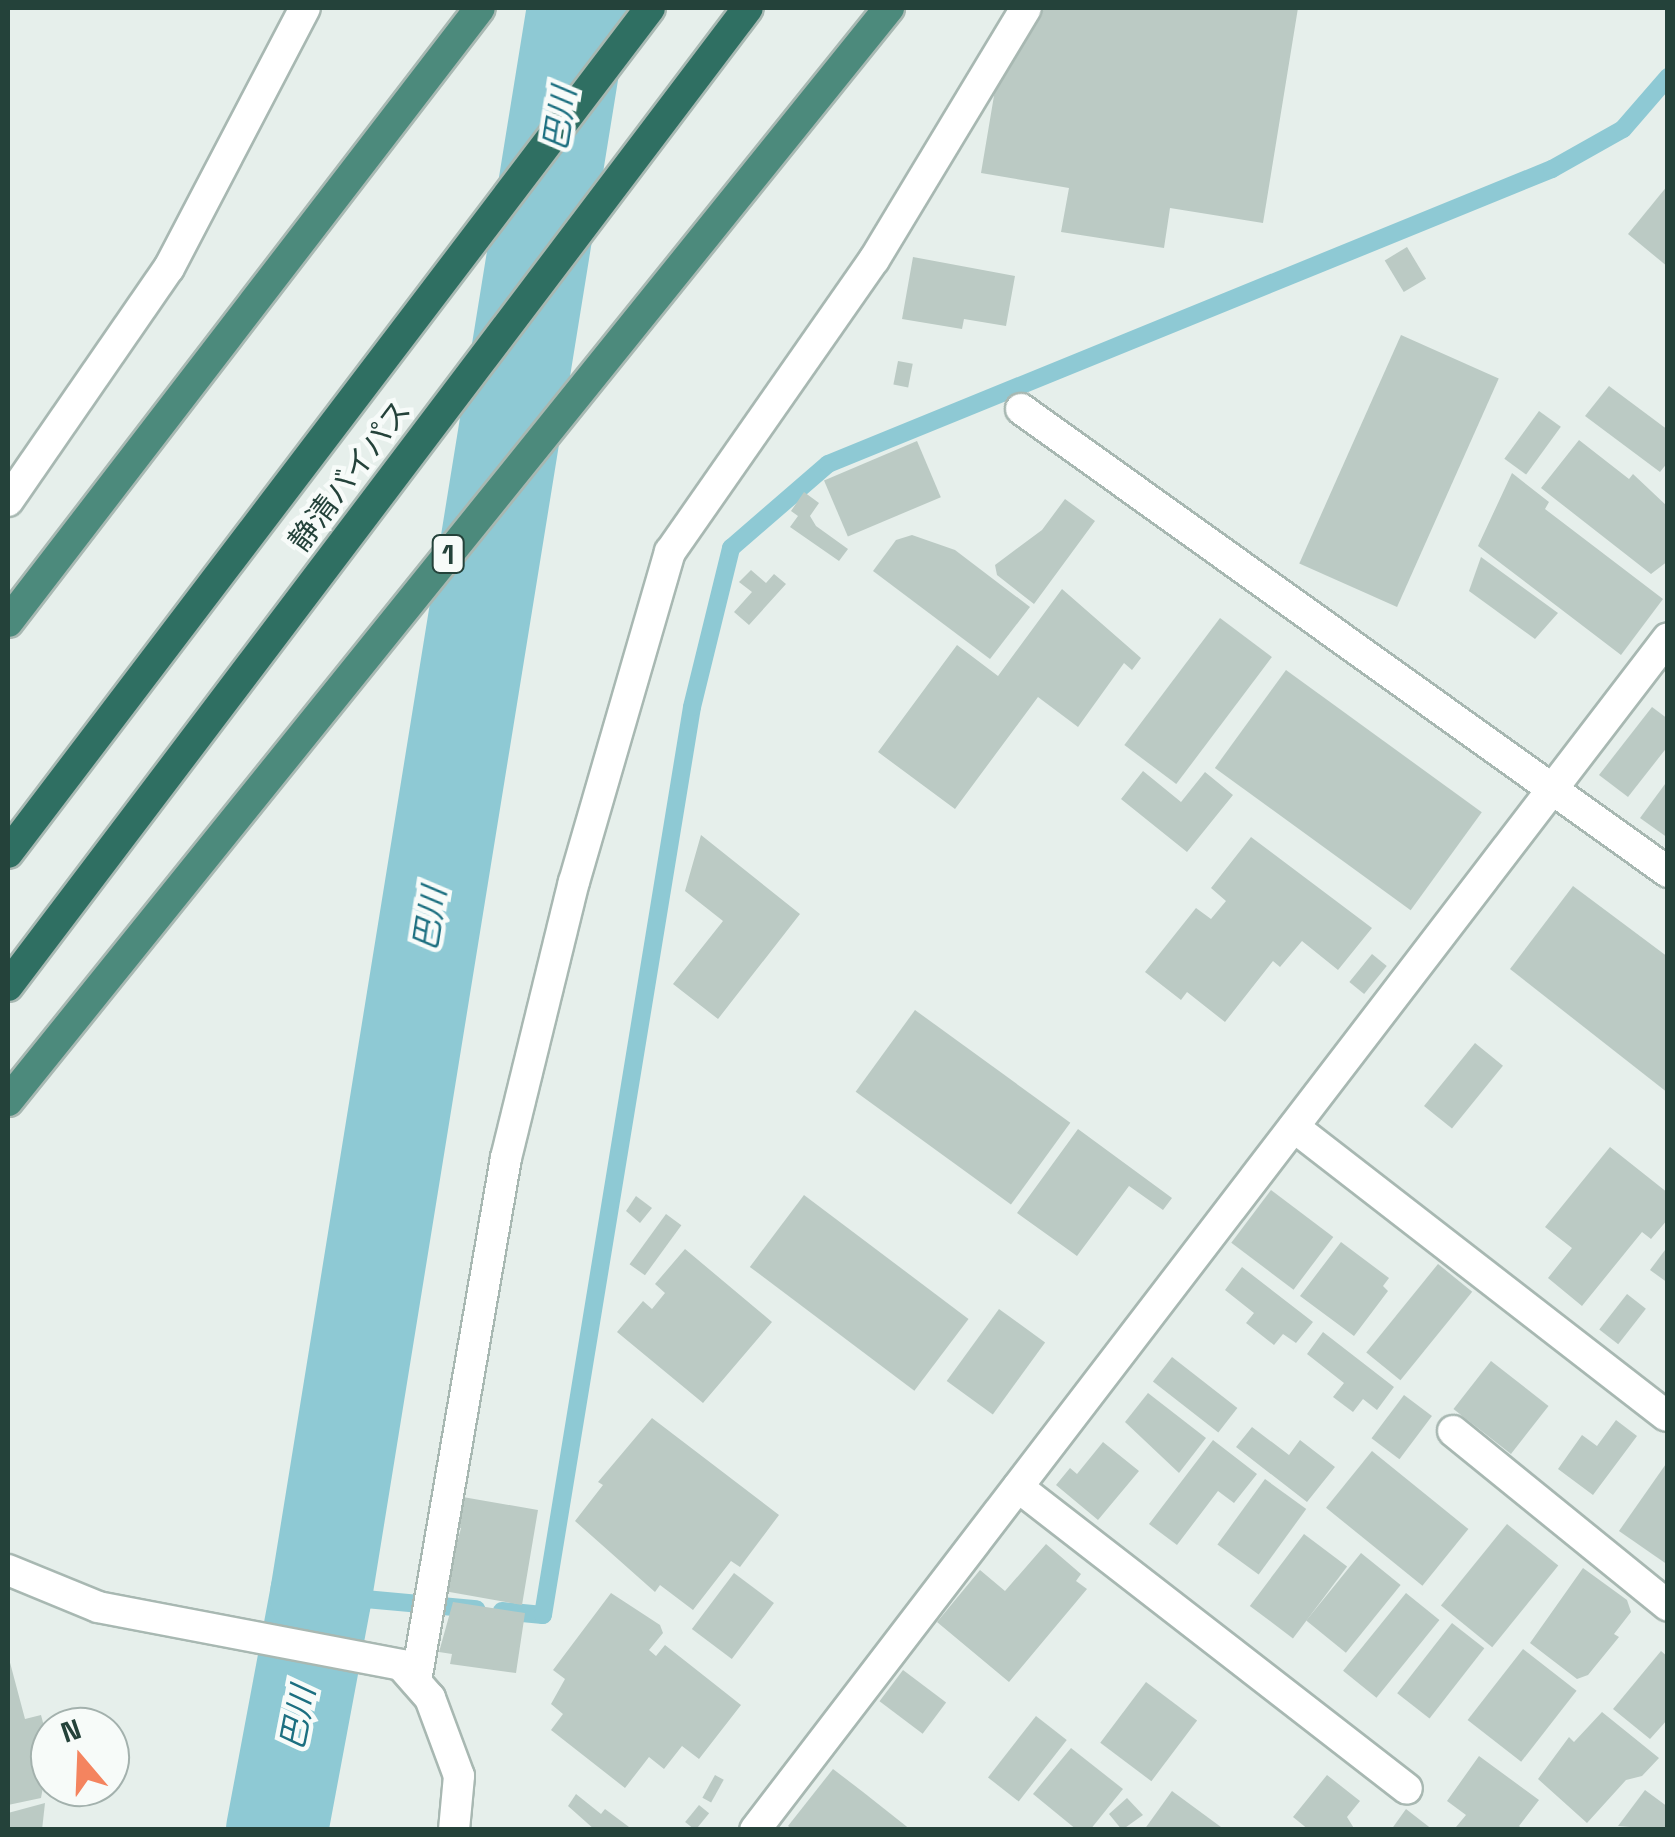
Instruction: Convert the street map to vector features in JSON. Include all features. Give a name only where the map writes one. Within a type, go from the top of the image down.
[{"type":"highway","points":[[8,622],[480,8]]},
{"type":"highway","name":"静清バイパス","points":[[8,853],[650,8]]},
{"type":"highway","name":"静清バイパス","points":[[8,986],[748,8]]},
{"type":"highway","name":"1","points":[[8,1102],[889,8]]},
{"type":"street","points":[[8,502],[168,268],[305,8]]},
{"type":"street","points":[[409,1673],[506,1158],[584,844],[670,552],[874,260],[1026,8]]},
{"type":"street","points":[[1021,409],[1555,786],[1668,872]]},
{"type":"street","points":[[755,1830],[1668,638]]},
{"type":"street","points":[[1294,1127],[1666,1416]]},
{"type":"street","points":[[1452,1431],[1668,1606]]},
{"type":"street","points":[[1018,1487],[1407,1789]]},
{"type":"street","points":[[8,1570],[120,1612],[409,1673],[430,1698],[459,1776],[454,1830]]},
{"type":"building","points":[[1038,8],[1298,8],[1263,223],[1170,208],[1164,248],[1061,232],[1069,188],[981,173],[999,66]]},
{"type":"building","points":[[1668,185],[1668,267],[1628,234]]},
{"type":"building","points":[[1407,247],[1426,279],[1404,292],[1385,260]]},
{"type":"building","points":[[913,257],[1015,276],[1006,326],[964,319],[962,329],[902,319]]},
{"type":"building","points":[[1401,335],[1499,379],[1397,607],[1299,563]]},
{"type":"building","points":[[898,361],[913,364],[908,387],[893,385]]},
{"type":"building","points":[[1609,386],[1668,430],[1668,462],[1660,472],[1585,416]]},
{"type":"building","points":[[1539,411],[1561,427],[1526,475],[1504,459]]},
{"type":"building","points":[[1579,440],[1629,479],[1633,474],[1668,507],[1668,561],[1651,574],[1541,488]]},
{"type":"building","points":[[917,441],[941,497],[848,537],[824,480]]},
{"type":"building","points":[[1512,473],[1549,502],[1545,509],[1663,599],[1621,655],[1478,546]]},
{"type":"building","points":[[804,492],[819,503],[810,516],[816,526],[848,549],[839,561],[790,527],[798,516],[791,511]]},
{"type":"building","points":[[1065,499],[1095,521],[1034,604],[997,575],[995,565],[1042,530]]},
{"type":"building","points":[[912,535],[955,550],[1030,607],[990,659],[873,571],[896,540]]},
{"type":"building","points":[[1481,557],[1558,613],[1535,639],[1469,591]]},
{"type":"building","points":[[751,570],[766,583],[774,574],[786,584],[749,625],[734,612],[752,592],[739,582]]},
{"type":"building","points":[[1062,589],[1141,658],[1132,670],[1124,663],[1078,727],[1038,697],[955,809],[878,752],[957,645],[998,676]]},
{"type":"building","points":[[1220,618],[1272,657],[1176,784],[1124,745]]},
{"type":"building","points":[[1286,670],[1482,812],[1411,910],[1215,768]]},
{"type":"building","points":[[1652,707],[1668,719],[1668,746],[1628,797],[1599,775]]},
{"type":"building","points":[[1143,771],[1181,802],[1205,772],[1233,795],[1187,852],[1121,799]]},
{"type":"building","points":[[1668,780],[1668,838],[1640,818]]},
{"type":"building","points":[[701,835],[800,914],[718,1019],[673,984],[723,921],[685,891]]},
{"type":"building","points":[[1251,837],[1372,928],[1338,970],[1302,941],[1280,967],[1273,961],[1225,1022],[1187,992],[1181,1000],[1145,972],[1196,908],[1211,919],[1226,901],[1211,888]]},
{"type":"building","points":[[1573,886],[1668,957],[1668,1093],[1510,969]]},
{"type":"building","points":[[1372,954],[1387,966],[1364,994],[1349,982]]},
{"type":"building","points":[[915,1010],[1070,1123],[1011,1205],[856,1092]]},
{"type":"building","points":[[1475,1043],[1503,1066],[1452,1129],[1424,1106]]},
{"type":"building","points":[[1078,1129],[1172,1198],[1163,1210],[1129,1186],[1077,1256],[1017,1213]]},
{"type":"building","points":[[1610,1147],[1668,1193],[1668,1219],[1651,1239],[1642,1232],[1582,1306],[1548,1278],[1572,1248],[1545,1227]]},
{"type":"building","points":[[1271,1190],[1333,1237],[1294,1290],[1231,1243]]},
{"type":"building","points":[[804,1195],[969,1319],[914,1391],[750,1267]]},
{"type":"building","points":[[636,1196],[652,1208],[640,1223],[626,1211]]},
{"type":"building","points":[[666,1214],[681,1225],[645,1275],[630,1264]]},
{"type":"building","points":[[1341,1242],[1389,1278],[1383,1286],[1388,1291],[1354,1336],[1300,1296]]},
{"type":"building","points":[[1668,1246],[1668,1283],[1650,1270]]},
{"type":"building","points":[[685,1249],[772,1322],[703,1403],[617,1332],[643,1301],[652,1309],[665,1293],[655,1284]]},
{"type":"building","points":[[1438,1264],[1472,1292],[1400,1380],[1366,1353]]},
{"type":"building","points":[[1242,1267],[1313,1322],[1296,1343],[1283,1334],[1274,1345],[1246,1323],[1254,1313],[1225,1290]]},
{"type":"building","points":[[1627,1294],[1646,1309],[1618,1344],[1599,1329]]},
{"type":"building","points":[[999,1309],[1045,1343],[993,1415],[947,1381]]},
{"type":"building","points":[[1323,1332],[1394,1387],[1377,1410],[1363,1399],[1353,1412],[1333,1397],[1344,1383],[1307,1354]]},
{"type":"building","points":[[1172,1357],[1237,1408],[1218,1433],[1153,1381]]},
{"type":"building","points":[[1491,1361],[1549,1406],[1511,1454],[1453,1409]]},
{"type":"building","points":[[1148,1393],[1206,1438],[1179,1473],[1125,1422]]},
{"type":"building","points":[[1404,1395],[1432,1416],[1399,1459],[1372,1438]]},
{"type":"building","points":[[652,1418],[779,1515],[740,1567],[731,1561],[693,1610],[660,1585],[655,1592],[575,1521],[603,1485],[598,1482]]},
{"type":"building","points":[[1616,1420],[1637,1436],[1593,1495],[1558,1469],[1582,1435],[1597,1446]]},
{"type":"building","points":[[1252,1427],[1289,1455],[1300,1440],[1335,1467],[1307,1502],[1236,1447]]},
{"type":"building","points":[[1213,1440],[1257,1474],[1234,1503],[1218,1491],[1177,1545],[1149,1524]]},
{"type":"building","points":[[1103,1442],[1139,1471],[1098,1520],[1056,1485],[1070,1468],[1077,1474]]},
{"type":"building","points":[[1372,1451],[1468,1529],[1422,1586],[1326,1508]]},
{"type":"building","points":[[1668,1461],[1668,1565],[1619,1531]]},
{"type":"building","points":[[1265,1479],[1306,1509],[1259,1575],[1217,1545]]},
{"type":"building","points":[[457,1496],[538,1510],[522,1605],[444,1591],[461,1528],[452,1527]]},
{"type":"building","points":[[1507,1524],[1558,1566],[1492,1647],[1441,1606]]},
{"type":"building","points":[[1304,1534],[1347,1566],[1293,1638],[1250,1606]]},
{"type":"building","points":[[1046,1544],[1081,1574],[1076,1581],[1087,1589],[1009,1682],[937,1622],[980,1570],[1005,1591]]},
{"type":"building","points":[[1361,1553],[1401,1585],[1346,1653],[1306,1621]]},
{"type":"building","points":[[1583,1568],[1627,1600],[1631,1612],[1614,1634],[1619,1637],[1588,1675],[1577,1679],[1530,1643]]},
{"type":"building","points":[[734,1573],[774,1603],[732,1659],[692,1629]]},
{"type":"building","points":[[611,1593],[660,1625],[663,1633],[649,1650],[656,1656],[665,1645],[741,1705],[699,1759],[682,1746],[664,1769],[649,1757],[625,1788],[551,1730],[563,1714],[551,1704],[565,1679],[553,1670]]},
{"type":"building","points":[[1406,1593],[1439,1620],[1376,1698],[1343,1671]]},
{"type":"building","points":[[453,1602],[525,1613],[516,1673],[450,1664],[452,1654],[439,1652]]},
{"type":"building","points":[[1452,1623],[1484,1648],[1430,1718],[1397,1693]]},
{"type":"building","points":[[1523,1649],[1577,1691],[1521,1762],[1468,1720]]},
{"type":"building","points":[[1661,1651],[1668,1657],[1668,1719],[1650,1739],[1613,1709]]},
{"type":"building","points":[[8,1655],[25,1719],[30,1718],[30,1800],[8,1805]]},
{"type":"building","points":[[903,1670],[946,1702],[923,1734],[880,1701]]},
{"type":"building","points":[[1146,1682],[1197,1721],[1151,1781],[1100,1743]]},
{"type":"building","points":[[1602,1712],[1659,1758],[1642,1776],[1626,1780],[1587,1823],[1538,1779],[1569,1737],[1574,1742]]},
{"type":"building","points":[[1036,1716],[1067,1740],[1019,1801],[988,1777]]},
{"type":"building","points":[[1071,1748],[1123,1789],[1090,1830],[1077,1830],[1033,1794]]},
{"type":"building","points":[[1479,1756],[1539,1800],[1519,1826],[1524,1830],[1456,1827],[1466,1815],[1447,1801]]},
{"type":"building","points":[[833,1769],[911,1830],[793,1830],[788,1826]]},
{"type":"building","points":[[715,1775],[724,1780],[711,1803],[702,1798]]},
{"type":"building","points":[[1327,1775],[1360,1801],[1347,1817],[1355,1830],[1309,1830],[1293,1817]]},
{"type":"building","points":[[1645,1790],[1668,1807],[1668,1830],[1618,1826]]},
{"type":"building","points":[[1172,1791],[1225,1830],[1144,1830]]},
{"type":"building","points":[[576,1794],[601,1814],[605,1809],[633,1830],[595,1830],[568,1806]]},
{"type":"building","points":[[1127,1798],[1143,1815],[1122,1830],[1109,1814]]},
{"type":"building","points":[[699,1805],[709,1813],[695,1830],[685,1822]]},
{"type":"building","points":[[45,1807],[42,1830],[8,1830],[8,1813]]},
{"type":"building","points":[[1406,1809],[1433,1830],[1391,1830]]},
{"type":"waterway","name":"巴川","points":[[277,1830],[321,1595],[578,8]]},
{"type":"waterway","points":[[502,1611],[543,1615],[692,707],[731,548],[828,464],[1552,169],[1623,129],[1668,77]]},
{"type":"waterway","points":[[321,1595],[476,1609]]}]
